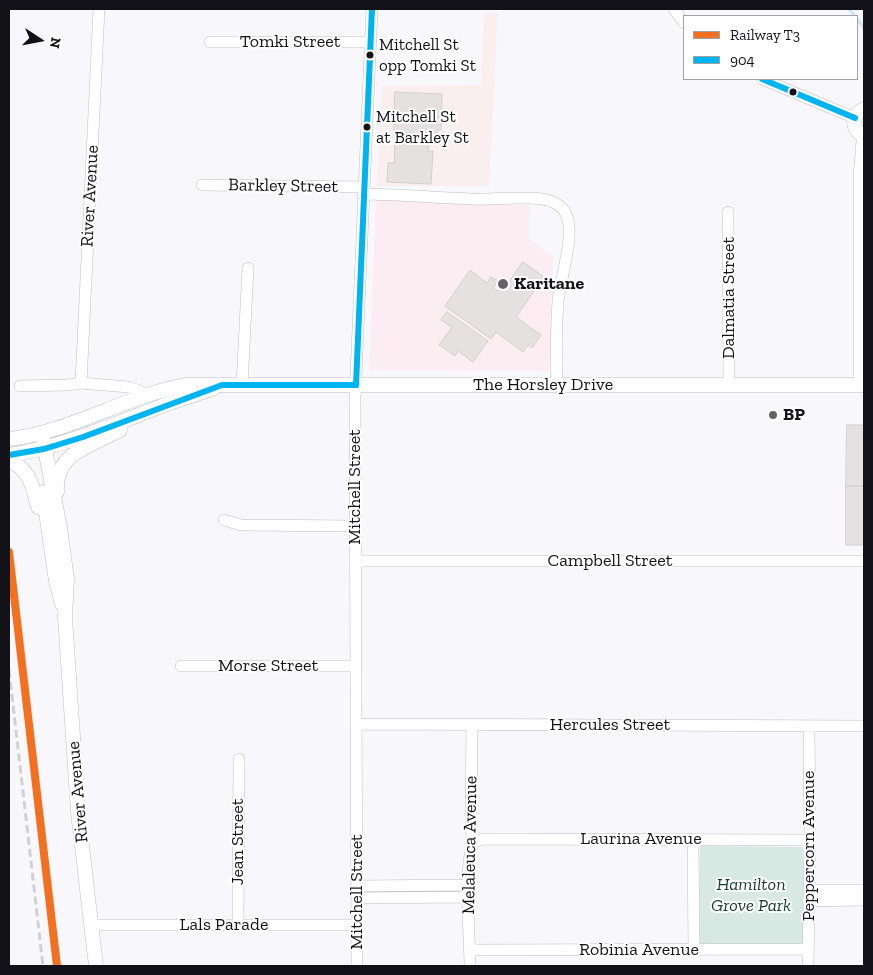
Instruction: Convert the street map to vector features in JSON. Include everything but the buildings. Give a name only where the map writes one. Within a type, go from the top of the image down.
[{"type":"main road","points":[[859,113],[854,122],[856,131],[864,136],[861,170],[863,384]]},
{"type":"main road","name":"The Horsley Drive","points":[[11,439],[37,434],[88,418],[147,394],[186,385],[863,384]]},
{"type":"main road","name":"The Horsley Drive","points":[[12,458],[84,437],[138,415],[222,385]]},
{"type":"main road","points":[[60,528],[57,485],[58,474],[63,464],[71,455],[123,428],[138,415]]},
{"type":"main road","name":"River Avenue","points":[[37,434],[56,581],[65,617]]},
{"type":"main road","name":"River Avenue","points":[[39,450],[60,528],[68,579],[65,617],[78,812],[96,966]]},
{"type":"main road","points":[[12,458],[31,480],[56,581]]},
{"type":"street","name":"River Avenue","points":[[81,383],[99,9]]},
{"type":"street","name":"Mitchell Street","points":[[357,966],[356,385],[372,9]]},
{"type":"street","points":[[674,9],[683,22]]},
{"type":"street","name":"Tomki Street","points":[[210,42],[370,42]]},
{"type":"street","points":[[765,80],[859,113]]},
{"type":"street","name":"Barkley Street","points":[[202,185],[364,190],[469,199],[542,199],[555,203],[565,212],[569,227],[569,243],[558,299],[557,385]]},
{"type":"street","name":"Dalmatia Street","points":[[728,212],[729,384]]},
{"type":"street","points":[[242,385],[248,268]]},
{"type":"street","points":[[20,386],[81,383],[129,387],[147,394]]},
{"type":"street","points":[[224,520],[241,525],[356,526]]},
{"type":"street","name":"Campbell Street","points":[[356,561],[864,561]]},
{"type":"street","name":"Morse Street","points":[[180,666],[356,666]]},
{"type":"street","name":"Hercules Street","points":[[356,724],[864,726]]},
{"type":"street","name":"Melaleuca Avenue","points":[[470,966],[468,885],[470,849],[474,842],[471,829],[472,724]]},
{"type":"street","name":"Peppercorn Avenue","points":[[808,966],[809,726]]},
{"type":"street","name":"Jean Street","points":[[238,924],[239,759]]},
{"type":"street","name":"Laurina Avenue","points":[[474,842],[483,839],[810,840]]},
{"type":"street","points":[[693,839],[694,950]]},
{"type":"street","points":[[357,886],[468,885]]},
{"type":"street","points":[[808,895],[864,890]]},
{"type":"street","points":[[808,895],[864,900]]},
{"type":"street","points":[[357,898],[468,897]]},
{"type":"street","name":"Lals Parade","points":[[92,925],[357,925]]},
{"type":"street","name":"Robinia Avenue","points":[[470,950],[808,949]]},
{"type":"shaded area","points":[[498,13],[489,186],[377,186],[382,86],[481,85],[484,14]]},
{"type":"shaded area","points":[[376,200],[429,200],[470,204],[530,205],[529,239],[553,257],[549,371],[369,370]]},
{"type":"green space","name":"Hamilton Grove Park","points":[[700,846],[803,847],[804,946],[699,944]]},
{"type":"waterway","points":[[849,9],[854,15]]},
{"type":"waterway","points":[[858,20],[864,28]]},
{"type":"railway","points":[[9,670],[43,966]]},
{"type":"rail line","name":"T3","points":[[9,552],[57,966]]},
{"type":"transit line","name":"904","points":[[356,385],[372,9]]},
{"type":"transit line","name":"904","points":[[764,80],[855,118]]},
{"type":"transit line","name":"904","points":[[9,455],[44,449],[83,437],[222,385],[356,385]]},
{"type":"place","name":"Mitchell St opp Tomki St","points":[[370,55]]},
{"type":"place","name":"Mitchell St at Barkley St","points":[[367,127]]},
{"type":"place","name":"Karitane","points":[[503,284]]},
{"type":"place","name":"BP","points":[[773,415]]}]
